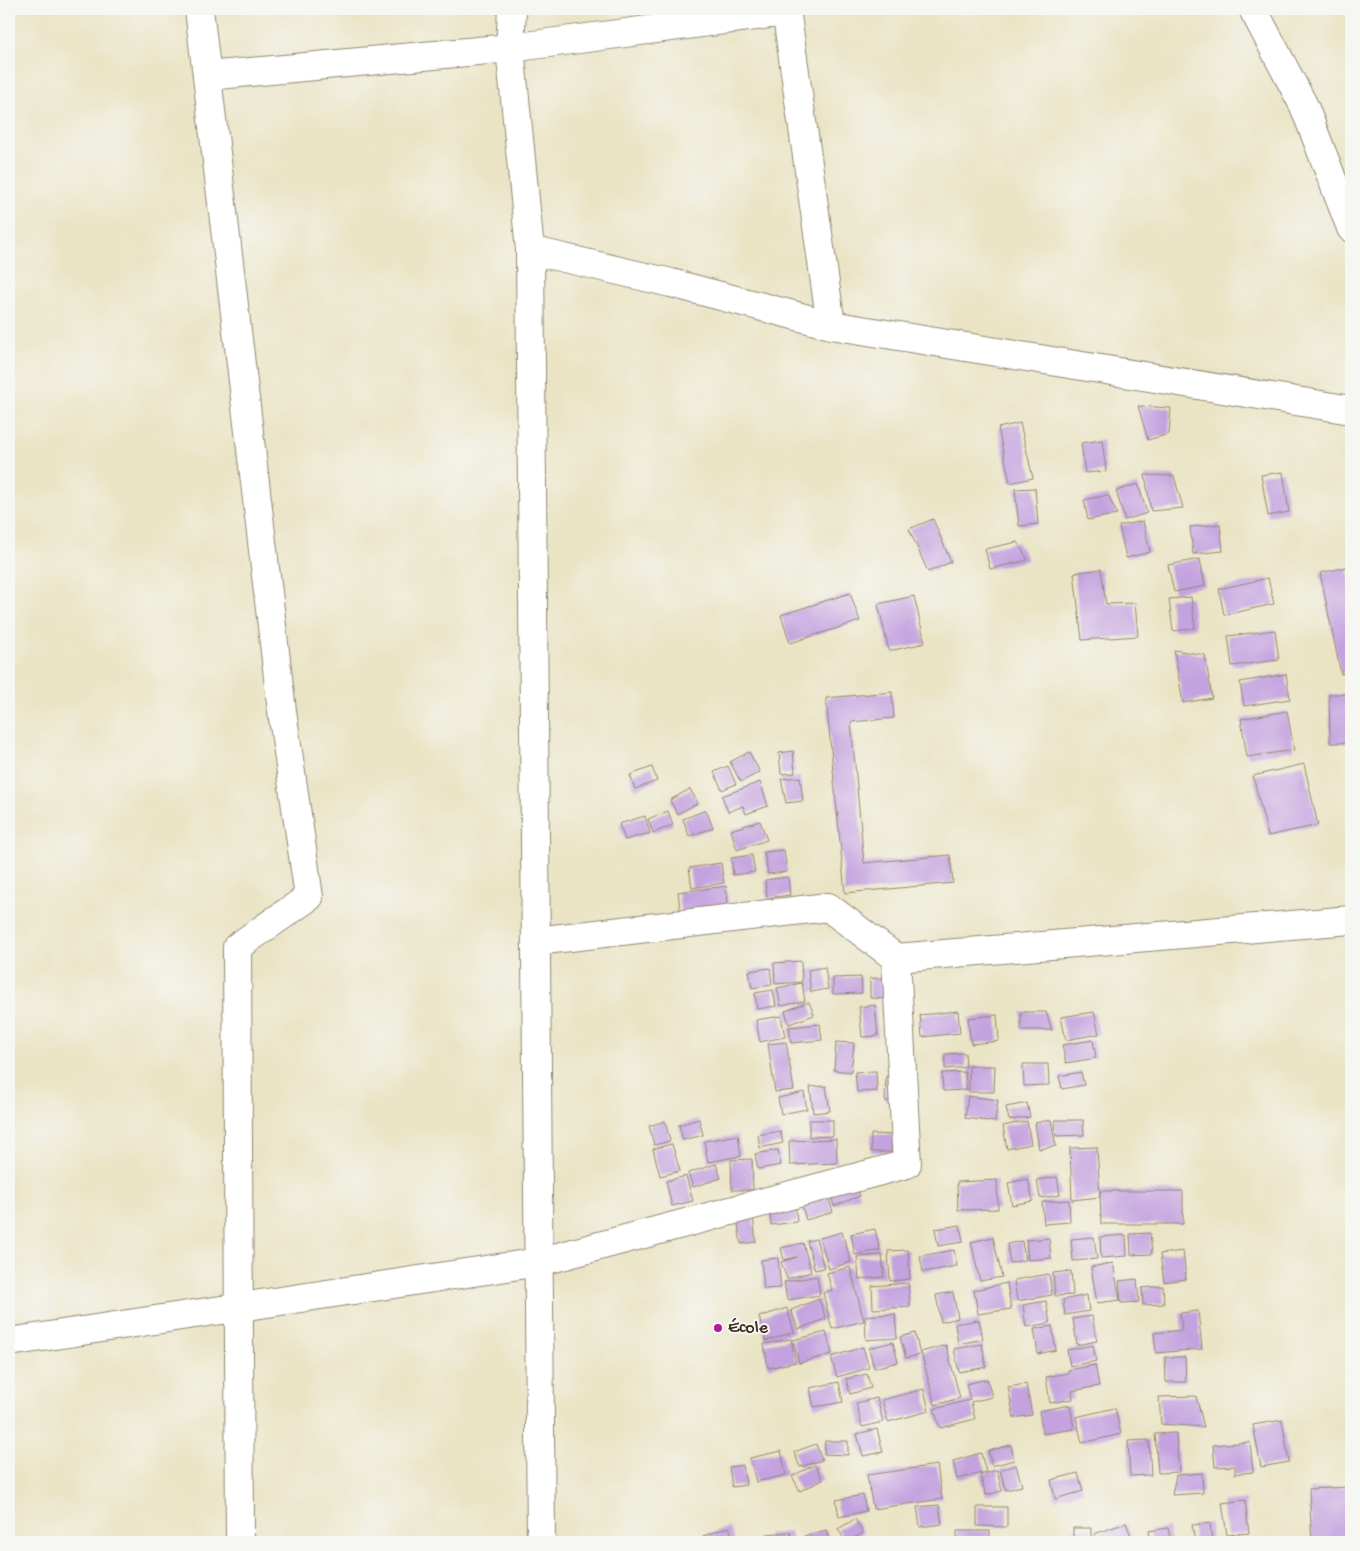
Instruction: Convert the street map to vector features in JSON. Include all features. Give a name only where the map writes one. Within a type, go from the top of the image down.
[{"type":"street","points":[[199,9],[282,710],[309,897],[237,947],[240,1542]]},
{"type":"street","points":[[512,9],[510,48],[530,250],[541,1542]]},
{"type":"street","points":[[1253,9],[1304,106],[1351,228]]},
{"type":"street","points":[[207,76],[510,48],[786,10],[831,325]]},
{"type":"street","points":[[530,250],[671,282],[831,325],[1351,410]]},
{"type":"street","points":[[536,941],[828,907],[896,958],[1351,920]]},
{"type":"street","points":[[9,1342],[539,1262],[907,1164],[896,958]]},
{"type":"building","points":[[1138,406],[1171,408],[1169,434],[1148,440]]},
{"type":"building","points":[[1020,423],[1033,478],[1010,483],[998,428]]},
{"type":"building","points":[[1102,440],[1106,471],[1085,473],[1081,443]]},
{"type":"building","points":[[1283,472],[1289,512],[1268,516],[1261,475]]},
{"type":"building","points":[[1145,475],[1174,476],[1183,508],[1151,511]]},
{"type":"building","points":[[1138,484],[1147,513],[1125,520],[1116,491]]},
{"type":"building","points":[[1035,488],[1038,524],[1019,526],[1015,489]]},
{"type":"building","points":[[1108,495],[1117,514],[1088,520],[1084,500]]},
{"type":"building","points":[[933,519],[951,562],[928,572],[909,529]]},
{"type":"building","points":[[1143,521],[1150,552],[1126,558],[1119,526]]},
{"type":"building","points":[[1220,524],[1223,551],[1193,554],[1190,527]]},
{"type":"building","points":[[1017,542],[1028,560],[990,569],[985,549]]},
{"type":"building","points":[[1200,559],[1205,586],[1174,592],[1168,565]]},
{"type":"building","points":[[1347,567],[1351,586],[1351,672],[1341,674],[1320,573]]},
{"type":"building","points":[[1101,569],[1106,604],[1135,603],[1138,636],[1082,640],[1074,573]]},
{"type":"building","points":[[1268,578],[1274,604],[1224,615],[1219,589]]},
{"type":"building","points":[[850,593],[860,621],[790,643],[781,615]]},
{"type":"building","points":[[914,596],[925,643],[889,651],[878,604]]},
{"type":"building","points":[[1191,597],[1195,628],[1173,631],[1169,599]]},
{"type":"building","points":[[1275,630],[1279,660],[1232,666],[1228,636]]},
{"type":"building","points":[[1174,650],[1205,655],[1212,698],[1183,703]]},
{"type":"building","points":[[1286,674],[1290,699],[1244,706],[1240,682]]},
{"type":"building","points":[[892,692],[894,718],[851,722],[864,863],[950,855],[953,883],[845,893],[826,698]]},
{"type":"building","points":[[1329,694],[1351,694],[1351,743],[1330,743]]},
{"type":"building","points":[[1287,711],[1294,750],[1247,757],[1241,719]]},
{"type":"building","points":[[793,751],[795,773],[781,774],[779,753]]},
{"type":"building","points":[[749,752],[760,772],[741,782],[730,762]]},
{"type":"building","points":[[1304,764],[1318,825],[1268,836],[1253,776]]},
{"type":"building","points":[[728,766],[736,784],[722,790],[714,772]]},
{"type":"building","points":[[652,767],[657,781],[635,789],[630,775]]},
{"type":"building","points":[[800,777],[803,801],[786,803],[781,779]]},
{"type":"building","points":[[760,782],[768,806],[746,814],[743,806],[728,812],[722,796]]},
{"type":"building","points":[[690,789],[698,803],[677,814],[670,800]]},
{"type":"building","points":[[706,810],[713,828],[689,836],[683,819]]},
{"type":"building","points":[[668,811],[673,825],[653,833],[648,819]]},
{"type":"building","points":[[645,816],[650,833],[625,840],[619,824]]},
{"type":"building","points":[[760,821],[767,840],[737,850],[731,830]]},
{"type":"building","points":[[784,850],[787,872],[768,874],[764,852]]},
{"type":"building","points":[[752,855],[755,872],[733,875],[731,858]]},
{"type":"building","points":[[721,863],[724,883],[692,888],[689,868]]},
{"type":"building","points":[[788,877],[790,895],[767,898],[765,880]]},
{"type":"building","points":[[726,886],[729,909],[681,915],[678,892]]},
{"type":"building","points":[[801,961],[802,982],[775,984],[774,963]]},
{"type":"building","points":[[825,967],[828,989],[811,992],[808,970]]},
{"type":"building","points":[[770,968],[772,985],[752,988],[749,971]]},
{"type":"building","points":[[861,977],[862,993],[833,994],[833,978]]},
{"type":"building","points":[[870,978],[894,979],[894,999],[870,998]]},
{"type":"building","points":[[802,983],[805,1001],[781,1006],[777,988]]},
{"type":"building","points":[[773,990],[776,1006],[757,1009],[755,993]]},
{"type":"building","points":[[809,1002],[814,1015],[789,1024],[785,1011]]},
{"type":"building","points":[[875,1005],[878,1036],[862,1037],[859,1007]]},
{"type":"building","points":[[958,1011],[960,1033],[922,1037],[920,1015]]},
{"type":"building","points":[[1021,1012],[1046,1012],[1052,1030],[1021,1030]]},
{"type":"building","points":[[1094,1012],[1099,1034],[1066,1040],[1061,1017]]},
{"type":"building","points":[[997,1015],[999,1041],[971,1044],[968,1018]]},
{"type":"building","points":[[781,1016],[785,1037],[760,1042],[756,1020]]},
{"type":"building","points":[[820,1024],[822,1040],[791,1043],[789,1027]]},
{"type":"building","points":[[1093,1040],[1096,1058],[1066,1063],[1062,1045]]},
{"type":"building","points":[[786,1042],[794,1090],[775,1092],[768,1044]]},
{"type":"building","points":[[836,1042],[854,1043],[851,1072],[834,1070]]},
{"type":"building","points":[[965,1053],[966,1067],[945,1069],[945,1054]]},
{"type":"building","points":[[1023,1064],[1048,1064],[1049,1085],[1024,1086]]},
{"type":"building","points":[[969,1066],[995,1066],[994,1092],[969,1092]]},
{"type":"building","points":[[876,1071],[877,1091],[857,1092],[855,1072]]},
{"type":"building","points":[[965,1072],[967,1090],[943,1091],[942,1073]]},
{"type":"building","points":[[1081,1072],[1084,1085],[1062,1089],[1059,1076]]},
{"type":"building","points":[[886,1076],[900,1077],[899,1102],[885,1101]]},
{"type":"building","points":[[826,1086],[830,1111],[813,1113],[810,1087]]},
{"type":"building","points":[[804,1092],[807,1109],[781,1114],[778,1098]]},
{"type":"building","points":[[968,1096],[998,1100],[995,1122],[965,1118]]},
{"type":"building","points":[[1027,1103],[1030,1117],[1009,1120],[1006,1107]]},
{"type":"building","points":[[699,1119],[703,1135],[683,1140],[679,1125]]},
{"type":"building","points":[[809,1120],[833,1120],[833,1136],[809,1137]]},
{"type":"building","points":[[1051,1120],[1056,1146],[1039,1149],[1035,1123]]},
{"type":"building","points":[[1055,1120],[1083,1120],[1084,1135],[1056,1136]]},
{"type":"building","points":[[665,1121],[670,1141],[654,1145],[649,1126]]},
{"type":"building","points":[[1027,1121],[1031,1144],[1007,1149],[1003,1126]]},
{"type":"building","points":[[780,1131],[783,1143],[760,1148],[758,1135]]},
{"type":"building","points":[[871,1134],[896,1135],[896,1152],[871,1152]]},
{"type":"building","points":[[738,1135],[741,1156],[708,1162],[704,1141]]},
{"type":"building","points":[[836,1139],[837,1163],[790,1165],[789,1141]]},
{"type":"building","points":[[672,1144],[680,1171],[660,1176],[653,1149]]},
{"type":"building","points":[[1097,1147],[1100,1197],[1072,1200],[1070,1148]]},
{"type":"building","points":[[778,1150],[781,1165],[758,1169],[755,1154]]},
{"type":"building","points":[[752,1159],[753,1190],[732,1190],[731,1160]]},
{"type":"building","points":[[716,1164],[721,1178],[693,1187],[688,1173]]},
{"type":"building","points":[[686,1176],[693,1201],[672,1206],[666,1181]]},
{"type":"building","points":[[1057,1177],[1060,1195],[1040,1198],[1037,1180]]},
{"type":"building","points":[[1028,1179],[1033,1201],[1012,1205],[1008,1183]]},
{"type":"building","points":[[854,1180],[860,1196],[834,1206],[829,1189]]},
{"type":"building","points":[[997,1180],[998,1209],[958,1210],[957,1182]]},
{"type":"building","points":[[826,1189],[833,1212],[806,1220],[799,1196]]},
{"type":"building","points":[[1100,1191],[1183,1191],[1183,1224],[1101,1224]]},
{"type":"building","points":[[1069,1200],[1070,1222],[1044,1224],[1042,1202]]},
{"type":"building","points":[[795,1201],[797,1222],[771,1225],[769,1203]]},
{"type":"building","points":[[752,1209],[756,1242],[741,1244],[736,1211]]},
{"type":"building","points":[[960,1225],[963,1242],[938,1246],[935,1229]]},
{"type":"building","points":[[875,1229],[880,1250],[855,1255],[851,1234]]},
{"type":"building","points":[[842,1232],[851,1262],[829,1269],[820,1238]]},
{"type":"building","points":[[1150,1233],[1152,1254],[1131,1255],[1130,1234]]},
{"type":"building","points":[[1126,1235],[1127,1256],[1101,1258],[1100,1237]]},
{"type":"building","points":[[993,1237],[1002,1277],[980,1281],[971,1242]]},
{"type":"building","points":[[1094,1237],[1097,1259],[1073,1261],[1071,1239]]},
{"type":"building","points":[[1049,1238],[1051,1258],[1028,1260],[1026,1240]]},
{"type":"building","points":[[816,1239],[824,1268],[815,1270],[807,1241]]},
{"type":"building","points":[[1022,1241],[1025,1260],[1010,1263],[1007,1244]]},
{"type":"building","points":[[803,1243],[811,1272],[787,1279],[781,1262],[797,1257],[784,1260],[781,1248]]},
{"type":"building","points":[[908,1250],[910,1279],[890,1281],[888,1251]]},
{"type":"building","points":[[954,1250],[957,1266],[923,1272],[920,1256]]},
{"type":"building","points":[[1183,1251],[1186,1279],[1164,1282],[1160,1254]]},
{"type":"building","points":[[882,1255],[884,1277],[859,1279],[857,1257]]},
{"type":"building","points":[[778,1258],[781,1288],[764,1289],[761,1260]]},
{"type":"building","points":[[1113,1263],[1120,1300],[1097,1303],[1091,1267]]},
{"type":"building","points":[[850,1267],[864,1321],[832,1329],[823,1293],[832,1290],[827,1273]]},
{"type":"building","points":[[1071,1271],[1073,1295],[1055,1296],[1053,1273]]},
{"type":"building","points":[[1049,1274],[1052,1295],[1017,1301],[1014,1280]]},
{"type":"building","points":[[817,1276],[820,1295],[787,1300],[784,1282]]},
{"type":"building","points":[[1137,1279],[1139,1302],[1121,1303],[1119,1281]]},
{"type":"building","points":[[908,1283],[910,1307],[873,1309],[872,1286]]},
{"type":"building","points":[[1007,1283],[1011,1309],[978,1314],[974,1290]]},
{"type":"building","points":[[1163,1286],[1164,1304],[1143,1305],[1142,1288]]},
{"type":"building","points":[[953,1292],[958,1318],[941,1322],[936,1295]]},
{"type":"building","points":[[1087,1295],[1089,1311],[1065,1315],[1063,1300]]},
{"type":"building","points":[[819,1299],[826,1319],[798,1329],[791,1310]]},
{"type":"building","points":[[1046,1301],[1050,1323],[1026,1327],[1023,1305]]},
{"type":"building","points":[[787,1308],[794,1332],[766,1341],[759,1317]]},
{"type":"building","points":[[1198,1311],[1202,1349],[1156,1353],[1154,1333],[1182,1330],[1180,1313]]},
{"type":"building","points":[[895,1314],[897,1338],[866,1340],[865,1316]]},
{"type":"building","points":[[1092,1316],[1097,1341],[1077,1345],[1073,1319]]},
{"type":"building","points":[[979,1320],[983,1339],[958,1344],[955,1324]]},
{"type":"building","points":[[1052,1326],[1056,1350],[1038,1354],[1034,1329]]},
{"type":"building","points":[[826,1332],[832,1354],[799,1363],[793,1340]]},
{"type":"building","points":[[915,1333],[920,1355],[906,1358],[900,1337]]},
{"type":"building","points":[[791,1339],[796,1362],[768,1368],[764,1344]]},
{"type":"building","points":[[893,1342],[898,1362],[874,1368],[869,1348]]},
{"type":"building","points":[[982,1344],[986,1367],[959,1372],[954,1349]]},
{"type":"building","points":[[946,1345],[960,1398],[935,1405],[921,1352]]},
{"type":"building","points":[[1093,1345],[1096,1361],[1070,1366],[1067,1350]]},
{"type":"building","points":[[863,1347],[869,1368],[837,1377],[831,1357]]},
{"type":"building","points":[[1165,1357],[1185,1357],[1186,1382],[1166,1382]]},
{"type":"building","points":[[1095,1365],[1099,1386],[1072,1391],[1073,1399],[1050,1403],[1046,1377],[1068,1373],[1068,1370]]},
{"type":"building","points":[[867,1374],[871,1388],[850,1394],[846,1379]]},
{"type":"building","points":[[987,1379],[992,1397],[971,1402],[975,1419],[940,1428],[934,1409],[970,1400],[966,1384]]},
{"type":"building","points":[[839,1382],[843,1402],[814,1407],[810,1388]]},
{"type":"building","points":[[1026,1384],[1032,1415],[1014,1418],[1008,1387]]},
{"type":"building","points":[[924,1389],[929,1411],[888,1422],[882,1400]]},
{"type":"building","points":[[1196,1396],[1204,1427],[1161,1424],[1159,1397]]},
{"type":"building","points":[[877,1398],[883,1422],[862,1427],[856,1403]]},
{"type":"building","points":[[1070,1405],[1074,1429],[1043,1434],[1039,1411]]},
{"type":"building","points":[[1115,1408],[1121,1434],[1082,1443],[1076,1417]]},
{"type":"building","points":[[1282,1420],[1289,1462],[1261,1467],[1253,1425]]},
{"type":"building","points":[[877,1429],[883,1452],[863,1456],[857,1434]]},
{"type":"building","points":[[1176,1433],[1179,1472],[1158,1473],[1155,1434]]},
{"type":"building","points":[[1149,1440],[1151,1475],[1130,1476],[1128,1441]]},
{"type":"building","points":[[825,1441],[848,1441],[848,1455],[824,1454]]},
{"type":"building","points":[[1250,1442],[1253,1472],[1235,1474],[1235,1466],[1215,1467],[1213,1445]]},
{"type":"building","points":[[816,1444],[822,1460],[800,1467],[794,1452]]},
{"type":"building","points":[[1011,1445],[1014,1460],[992,1466],[988,1451]]},
{"type":"building","points":[[781,1451],[786,1475],[756,1482],[750,1458]]},
{"type":"building","points":[[981,1453],[986,1472],[957,1479],[953,1461]]},
{"type":"building","points":[[743,1465],[746,1485],[732,1487],[729,1467]]},
{"type":"building","points":[[815,1465],[823,1480],[800,1491],[792,1476]]},
{"type":"building","points":[[937,1465],[942,1499],[873,1509],[867,1475]]},
{"type":"building","points":[[1016,1465],[1022,1486],[1006,1490],[1000,1470]]},
{"type":"building","points":[[997,1470],[1002,1491],[986,1495],[980,1475]]},
{"type":"building","points":[[1078,1473],[1083,1491],[1055,1499],[1051,1480]]},
{"type":"building","points":[[1202,1473],[1203,1493],[1172,1495],[1176,1475]]},
{"type":"building","points":[[1347,1487],[1351,1542],[1312,1542],[1309,1489]]},
{"type":"building","points":[[863,1495],[866,1511],[839,1517],[836,1500]]},
{"type":"building","points":[[1245,1500],[1249,1533],[1227,1535],[1222,1503]]},
{"type":"building","points":[[939,1505],[942,1524],[920,1527],[917,1507]]},
{"type":"building","points":[[977,1507],[1007,1507],[1007,1527],[977,1526]]},
{"type":"building","points":[[855,1519],[863,1533],[846,1542],[838,1529]]},
{"type":"building","points":[[1126,1523],[1132,1538],[1120,1542],[1096,1542],[1094,1534]]},
{"type":"building","points":[[1210,1523],[1212,1542],[1195,1542],[1192,1525]]},
{"type":"building","points":[[729,1527],[735,1542],[705,1542],[703,1536]]},
{"type":"building","points":[[1073,1528],[1091,1528],[1091,1542],[1073,1542]]},
{"type":"building","points":[[1168,1528],[1171,1542],[1151,1542],[1149,1531]]},
{"type":"building","points":[[826,1530],[830,1542],[806,1542],[804,1536]]},
{"type":"building","points":[[957,1531],[990,1531],[990,1542],[957,1542]]},
{"type":"building","points":[[790,1532],[792,1542],[768,1542],[767,1534]]},
{"type":"place","name":"École","points":[[718,1328]]}]
